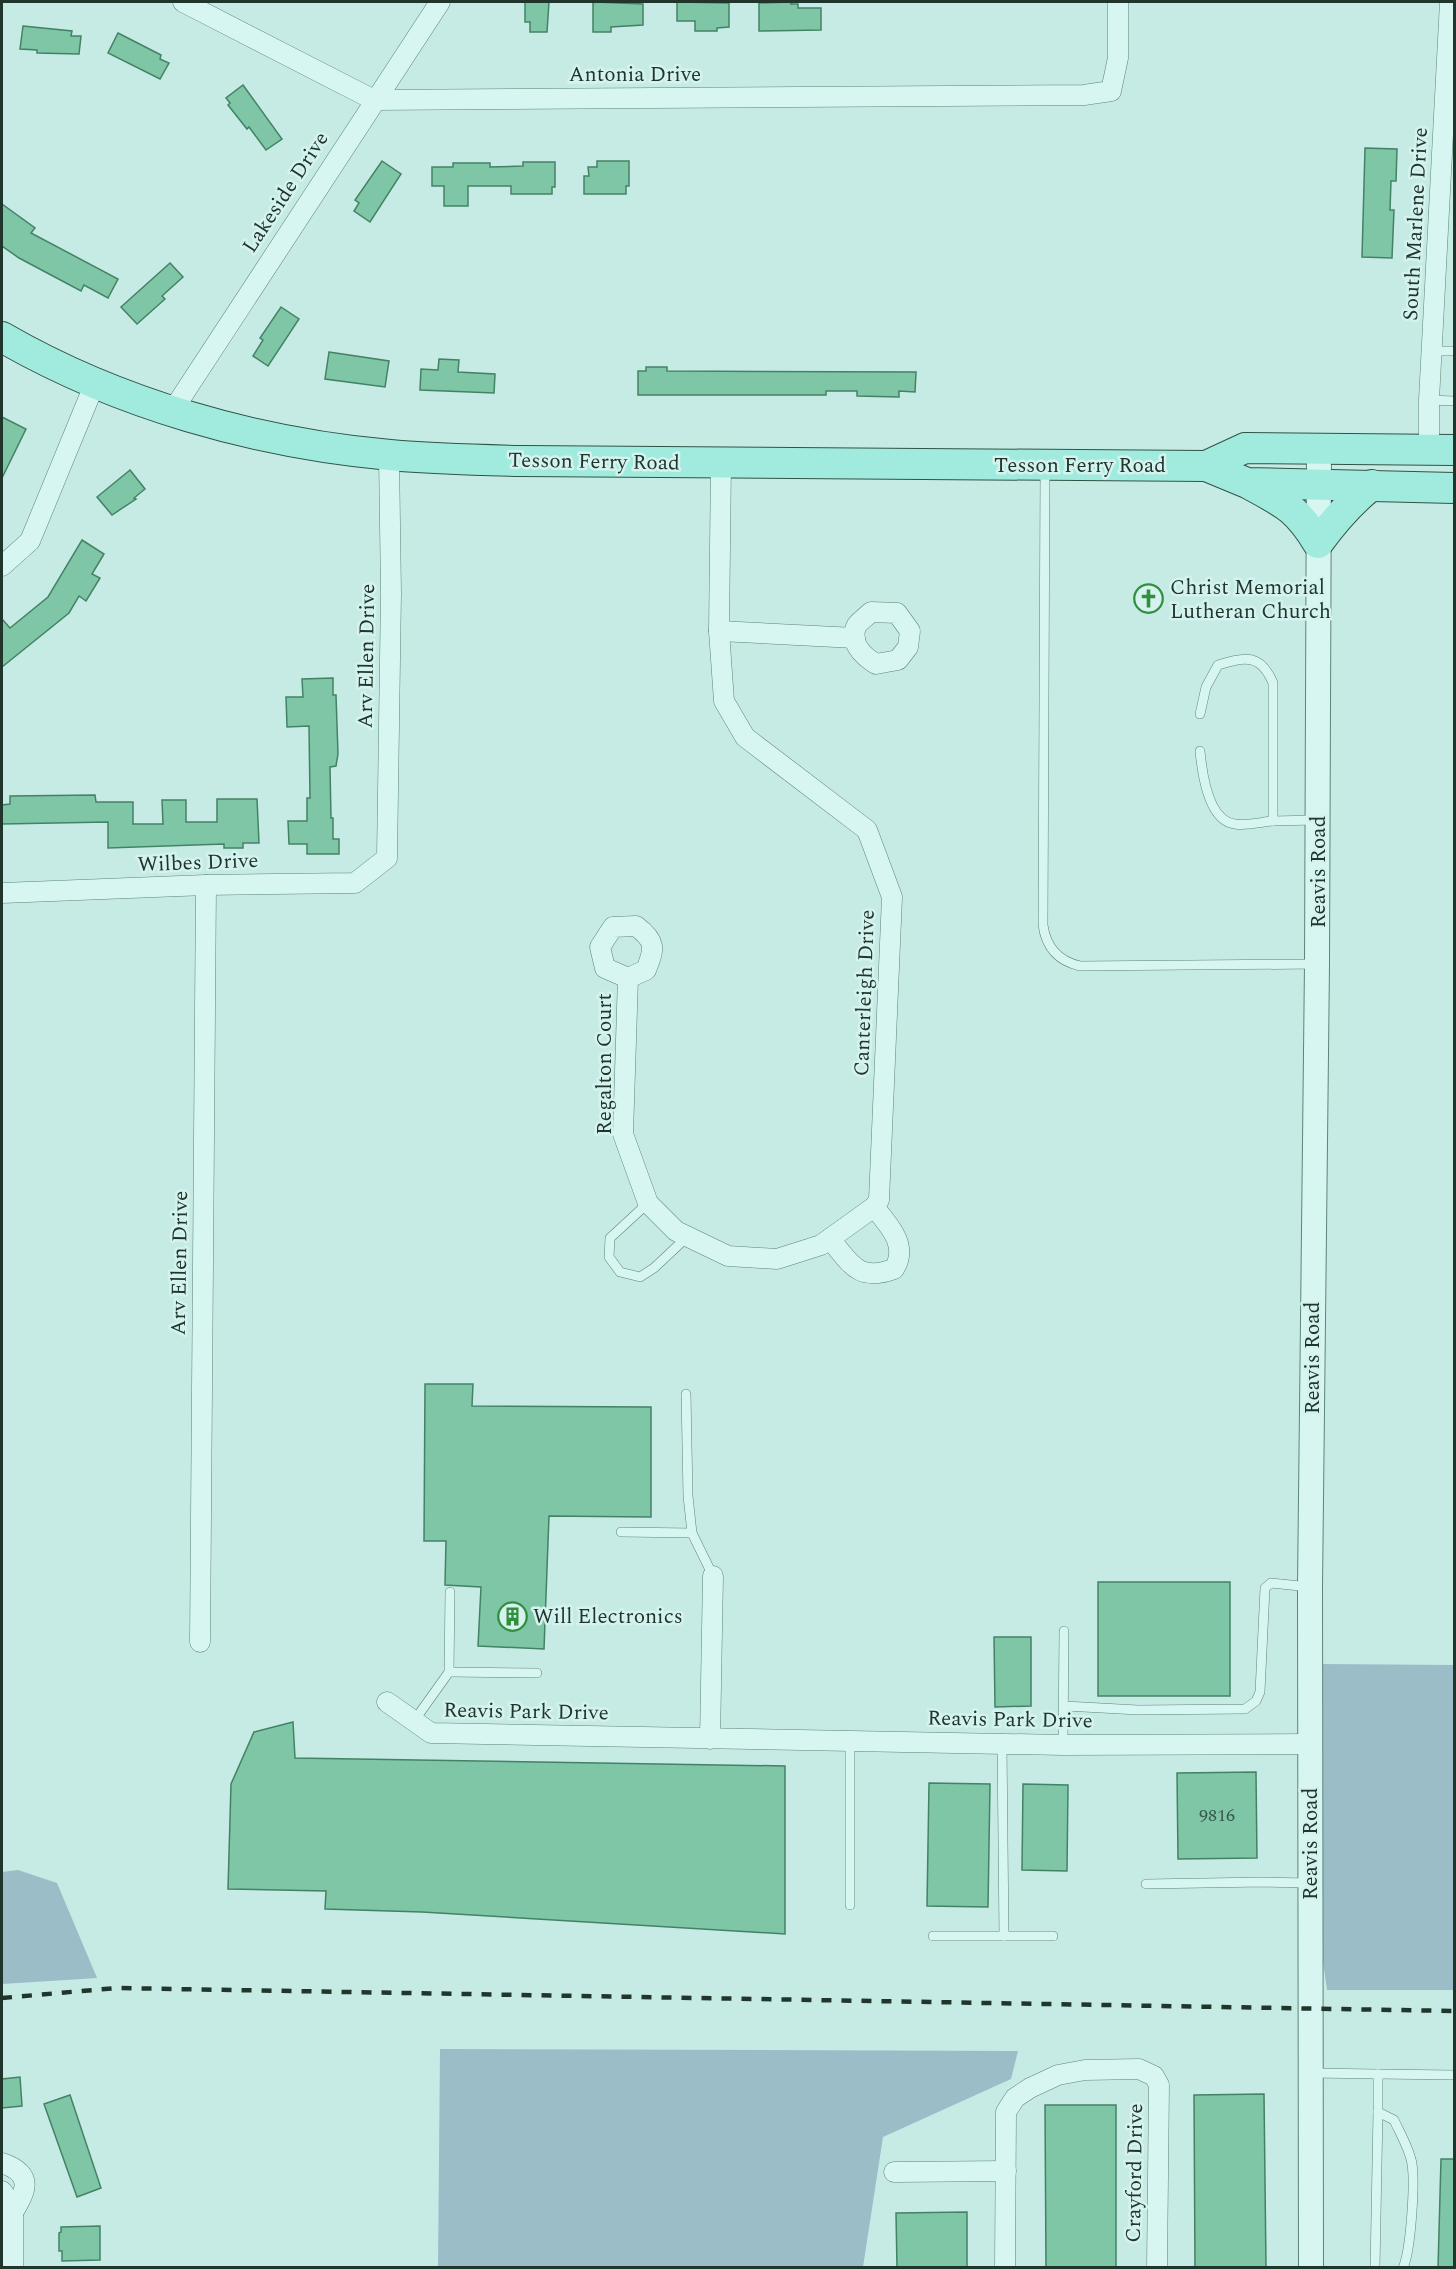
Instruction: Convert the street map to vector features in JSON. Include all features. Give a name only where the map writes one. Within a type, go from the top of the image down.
[{"type":"main road","name":"Tesson Ferry Road","points":[[2,337],[94,382],[225,426],[278,438],[389,455],[451,460],[1206,466],[1247,483],[1455,488]]},
{"type":"main road","name":"Tesson Ferry Road","points":[[1206,466],[1245,448],[1442,450]]},
{"type":"main road","points":[[1247,483],[1285,503],[1304,520],[1318,543],[1336,518],[1372,486]]},
{"type":"street","name":"Antonia Drive","points":[[183,2],[374,100],[1072,96],[1111,91],[1118,58],[1118,2]]},
{"type":"street","name":"Lakeside Drive","points":[[173,410],[440,2]]},
{"type":"street","name":"South Marlene Drive","points":[[1442,450],[1429,400],[1450,2]]},
{"type":"street","points":[[2,566],[30,541],[94,382]]},
{"type":"street","name":"Reavis Road","points":[[1311,2268],[1310,1587],[1317,964],[1319,448]]},
{"type":"street","name":"Arv Ellen Drive","points":[[387,858],[391,593],[389,455]]},
{"type":"street","name":"Canterleigh Drive","points":[[721,463],[719,631],[724,701],[745,737],[867,830],[892,897],[876,1203]]},
{"type":"street","points":[[719,631],[855,638]]},
{"type":"street","name":"Wilbes Drive","points":[[2,893],[206,885],[355,883],[387,858]]},
{"type":"street","name":"Arv Ellen Drive","points":[[200,1642],[206,885]]},
{"type":"street","name":"Regalton Court","points":[[628,978],[623,1134],[648,1203],[675,1232],[728,1256],[777,1260],[821,1245],[876,1203]]},
{"type":"street","points":[[830,1239],[855,1269],[876,1274],[894,1269],[900,1259],[899,1244],[876,1203]]},
{"type":"street","points":[[710,1739],[713,1576]]},
{"type":"street","name":"Reavis Park Drive","points":[[387,1702],[431,1732],[1002,1744],[1310,1744]]},
{"type":"street","name":"Crayford Drive","points":[[1005,2268],[1006,2112],[1015,2098],[1058,2075],[1084,2070],[1139,2069],[1154,2076],[1159,2085],[1157,2268]]},
{"type":"street","points":[[2,2163],[15,2168],[25,2182],[25,2194],[12,2214]]},
{"type":"street","points":[[894,2172],[1006,2171]]},
{"type":"street","points":[[2,2192],[13,2207],[13,2268]]},
{"type":"lane","points":[[1432,351],[1455,351]]},
{"type":"lane","points":[[1429,400],[1455,401]]},
{"type":"lane","points":[[1045,464],[1043,926],[1050,948],[1059,957],[1080,966],[1317,964]]},
{"type":"lane","points":[[1200,714],[1206,687],[1218,665],[1236,659],[1252,659],[1267,668],[1273,683],[1273,821]]},
{"type":"lane","points":[[1200,751],[1202,770],[1211,802],[1221,818],[1234,824],[1318,819]]},
{"type":"lane","points":[[648,1203],[610,1238],[609,1257],[620,1272],[640,1276],[654,1268],[687,1237]]},
{"type":"lane","points":[[686,1394],[688,1496],[692,1533],[713,1576]]},
{"type":"lane","points":[[621,1532],[692,1533]]},
{"type":"lane","points":[[1065,1706],[1138,1710],[1245,1709],[1256,1701],[1260,1692],[1265,1588],[1270,1583],[1310,1587]]},
{"type":"lane","points":[[414,1721],[449,1672],[450,1592]]},
{"type":"lane","points":[[1063,1744],[1064,1631]]},
{"type":"lane","points":[[449,1672],[537,1673]]},
{"type":"lane","points":[[850,1741],[850,1905]]},
{"type":"lane","points":[[1002,1744],[1004,1936]]},
{"type":"lane","points":[[1146,1884],[1311,1883]]},
{"type":"lane","points":[[933,1936],[1053,1936]]},
{"type":"lane","points":[[1310,2073],[1455,2075]]},
{"type":"lane","points":[[1375,2268],[1378,2074]]},
{"type":"lane","points":[[1378,2112],[1394,2120],[1412,2163],[1411,2217],[1407,2260],[1404,2268]]},
{"type":"shaded area","points":[[1322,1664],[1454,1665],[1454,1990],[1327,1990],[1322,1954]]},
{"type":"shaded area","points":[[18,1870],[57,1883],[97,1978],[2,1984],[2,1872]]},
{"type":"shaded area","points":[[440,2049],[1018,2051],[1011,2079],[883,2137],[863,2267],[438,2268]]},
{"type":"building","points":[[525,2],[549,2],[547,32],[530,32],[530,22],[525,22]]},
{"type":"building","points":[[677,2],[729,3],[729,27],[717,28],[717,31],[695,31],[695,21],[677,21]]},
{"type":"building","points":[[792,2],[791,4],[798,4],[798,8],[821,8],[821,30],[759,31],[759,3]]},
{"type":"building","points":[[593,3],[643,4],[643,25],[611,27],[611,32],[593,32]]},
{"type":"building","points":[[23,26],[72,31],[71,36],[81,36],[79,54],[37,53],[37,50],[20,49]]},
{"type":"building","points":[[118,33],[161,55],[160,59],[169,63],[160,79],[108,53]]},
{"type":"building","points":[[243,85],[282,139],[266,150],[249,127],[247,129],[228,105],[230,103],[226,98]]},
{"type":"building","points":[[1365,148],[1397,149],[1396,181],[1391,181],[1390,210],[1394,210],[1392,258],[1362,257]]},
{"type":"building","points":[[382,161],[401,174],[370,222],[354,211],[359,203],[355,200]]},
{"type":"building","points":[[597,161],[629,161],[629,186],[626,186],[626,194],[584,194],[584,176],[589,176],[588,167],[597,167]]},
{"type":"building","points":[[523,162],[555,162],[555,187],[552,187],[552,194],[511,194],[511,186],[468,186],[468,206],[444,206],[444,186],[432,186],[432,167],[453,167],[453,163],[490,163],[490,167],[523,166]]},
{"type":"building","points":[[2,204],[35,228],[31,233],[118,279],[108,298],[84,285],[81,291],[19,258],[2,246]]},
{"type":"building","points":[[170,263],[183,277],[162,296],[165,299],[137,324],[121,307]]},
{"type":"building","points":[[281,307],[299,319],[268,366],[253,356],[263,340],[260,338]]},
{"type":"building","points":[[329,352],[389,361],[385,387],[325,379]]},
{"type":"building","points":[[439,359],[459,360],[458,372],[495,374],[494,393],[420,390],[421,369],[438,370]]},
{"type":"building","points":[[646,367],[667,367],[667,371],[916,372],[915,392],[899,391],[899,397],[857,396],[857,391],[826,391],[826,395],[638,395],[638,371],[646,371]]},
{"type":"building","points":[[2,417],[26,429],[2,478]]},
{"type":"building","points":[[130,470],[145,489],[134,498],[136,499],[112,515],[97,497]]},
{"type":"building","points":[[82,540],[104,554],[92,574],[100,578],[86,601],[79,596],[69,613],[2,667],[2,619],[10,628],[48,597]]},
{"type":"building","points":[[333,678],[333,695],[336,695],[338,754],[336,766],[330,767],[331,818],[333,818],[333,839],[339,839],[339,854],[307,854],[307,844],[289,844],[288,821],[307,821],[307,798],[310,798],[309,726],[287,727],[286,697],[303,697],[302,679]]},
{"type":"building","points":[[95,795],[96,802],[133,802],[133,824],[163,824],[162,800],[186,800],[186,822],[217,822],[217,799],[257,799],[259,843],[243,843],[243,848],[224,848],[224,844],[108,848],[108,822],[2,824],[2,805],[10,804],[10,796]]},
{"type":"building","points":[[425,1384],[473,1384],[472,1406],[651,1407],[651,1517],[549,1516],[544,1649],[478,1646],[481,1587],[445,1585],[446,1541],[424,1541]]},
{"type":"building","points":[[1098,1582],[1230,1582],[1230,1696],[1098,1696]]},
{"type":"building","points":[[994,1637],[1031,1637],[1031,1706],[995,1707]]},
{"type":"building","points":[[293,1722],[295,1758],[785,1766],[785,1934],[422,1912],[325,1909],[326,1891],[228,1889],[231,1784],[254,1732]]},
{"type":"building","points":[[1256,1772],[1257,1858],[1178,1859],[1177,1773]]},
{"type":"building","points":[[929,1783],[990,1784],[988,1907],[927,1906]]},
{"type":"building","points":[[1023,1784],[1068,1785],[1067,1871],[1022,1870]]},
{"type":"building","points":[[20,2077],[22,2106],[2,2108],[2,2079]]},
{"type":"building","points":[[1264,2094],[1266,2268],[1195,2268],[1194,2095]]},
{"type":"building","points":[[70,2095],[101,2188],[77,2197],[44,2104]]},
{"type":"building","points":[[1045,2105],[1116,2105],[1116,2268],[1046,2268]]},
{"type":"building","points":[[1441,2159],[1455,2159],[1455,2268],[1438,2268]]},
{"type":"building","points":[[967,2212],[967,2268],[897,2268],[896,2213]]},
{"type":"building","points":[[100,2226],[100,2260],[62,2261],[62,2251],[59,2251],[61,2227]]},
{"type":"railway","points":[[2,1998],[116,1988],[1454,2011]]},
{"type":"place","name":"Christ Memorial Lutheran Church","points":[[1149,599]]},
{"type":"place","name":"Will Electronics","points":[[512,1616]]}]
